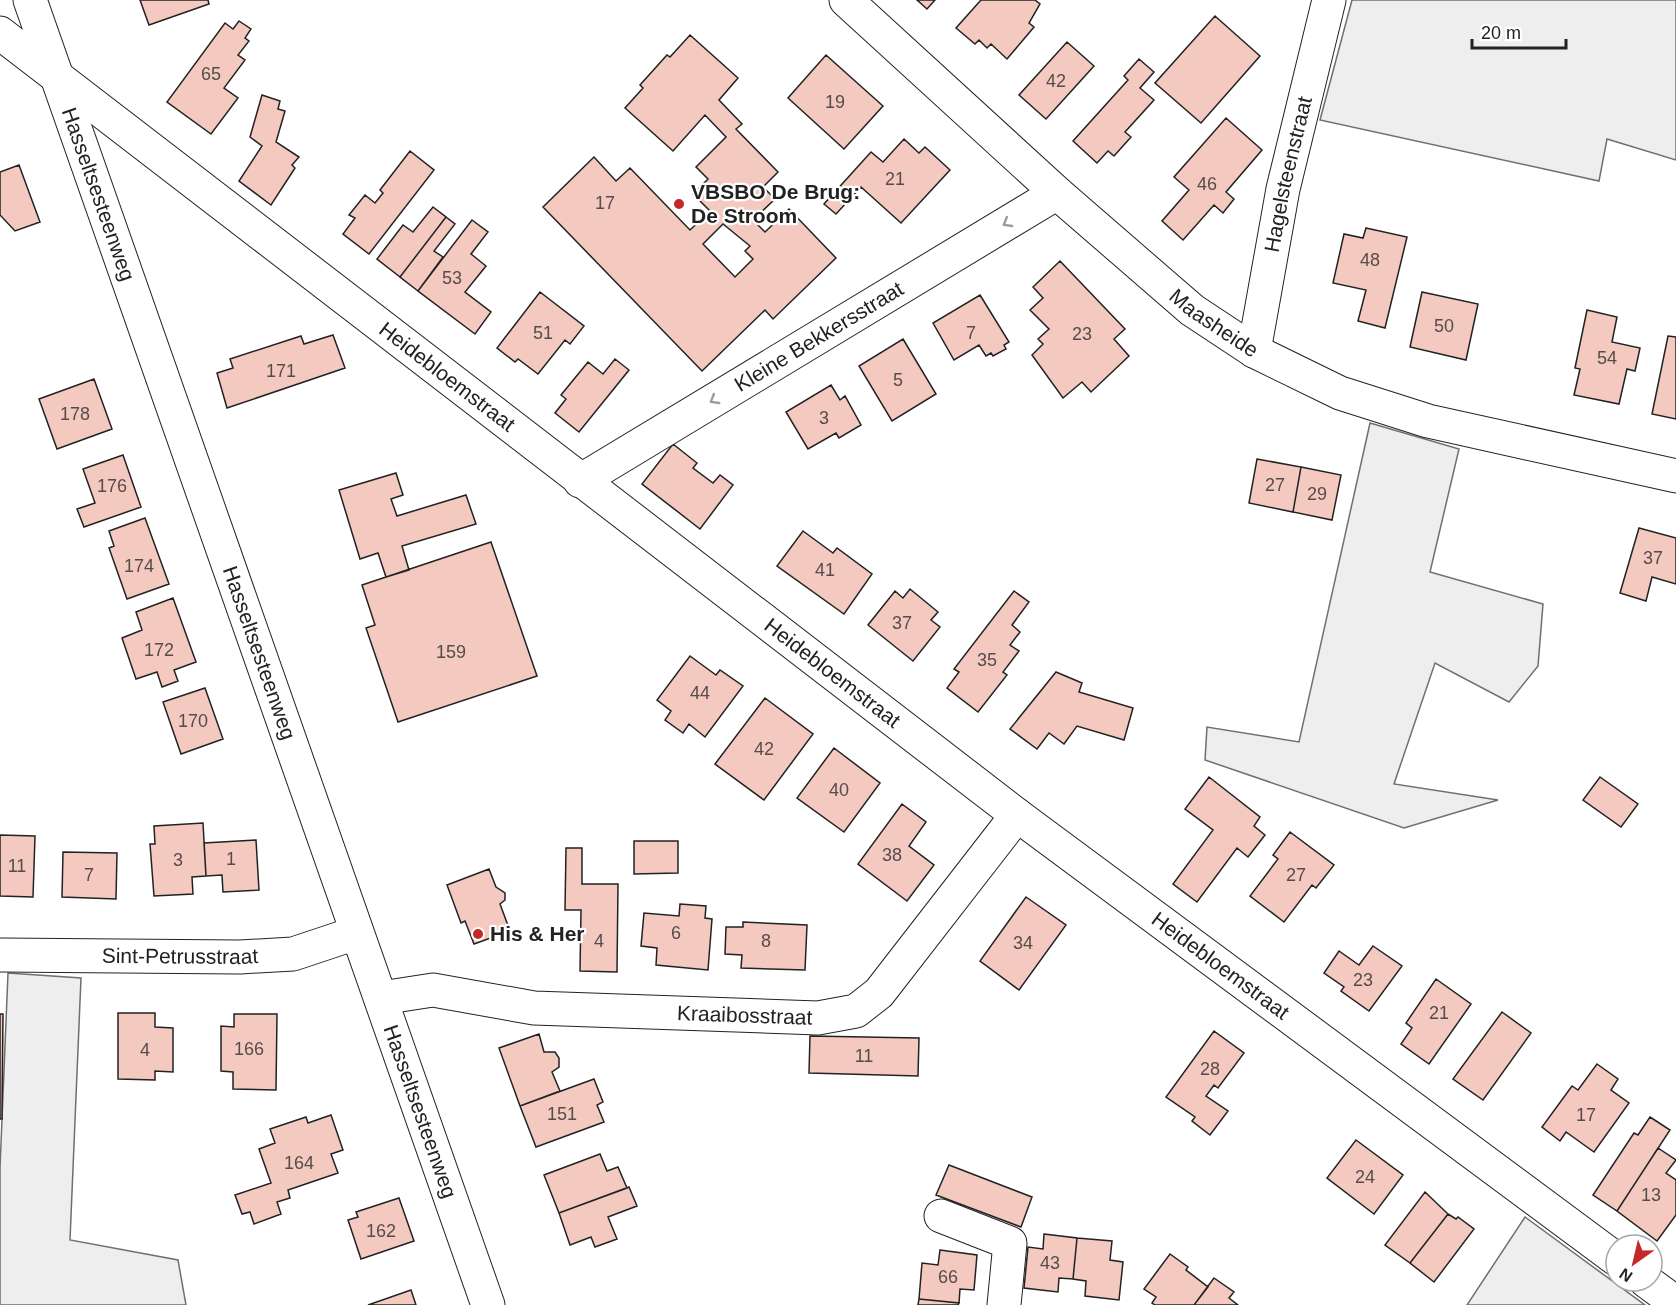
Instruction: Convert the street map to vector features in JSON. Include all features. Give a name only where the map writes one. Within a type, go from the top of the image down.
[{"type":"street","name":"Hasseltsesteenweg","points":[[30,0],[488,1305]]},
{"type":"street","name":"Maasheide","points":[[846,0],[1057,193],[1192,310],[1254,351],[1340,393],[1428,422],[1676,476]]},
{"type":"street","name":"Hagelsteenstraat","points":[[1254,351],[1282,189],[1329,0]]},
{"type":"street","name":"Heidebloemstraat","points":[[0,33],[580,482],[1017,815],[1604,1249]]},
{"type":"street","name":"Kleine Bekkersstraat","points":[[580,482],[1057,193]]},
{"type":"street","name":"Kraaibosstraat","points":[[381,998],[433,990],[534,1008],[818,1018],[856,1011],[879,993],[1017,815]]},
{"type":"street","name":"Sint-Petrusstraat","points":[[0,955],[240,957],[293,954],[356,933]]},
{"type":"street","points":[[940,1216],[1010,1243],[1004,1305]]},
{"type":"street","points":[[1662,1293],[1676,1303]]},
{"type":"shaded area","points":[[1352,0],[1676,0],[1676,160],[1607,139],[1599,181],[1320,120]]},
{"type":"shaded area","points":[[1370,423],[1459,449],[1430,572],[1543,604],[1538,666],[1509,702],[1435,663],[1394,784],[1498,800],[1404,828],[1205,760],[1207,727],[1299,742]]},
{"type":"shaded area","points":[[8,973],[81,978],[70,1240],[178,1260],[186,1305],[0,1305],[0,1168]]},
{"type":"shaded area","points":[[1525,1217],[1604,1275],[1604,1293],[1629,1293],[1645,1305],[1467,1305]]},
{"type":"building","points":[[140,0],[208,0],[209,4],[149,25]]},
{"type":"building","points":[[917,0],[935,0],[927,9]]},
{"type":"building","points":[[981,0],[1035,0],[1040,4],[1029,23],[1034,27],[1007,59],[991,44],[987,48],[979,40],[975,44],[956,28]]},
{"type":"building","points":[[1215,16],[1260,56],[1201,123],[1155,83]]},
{"type":"building","points":[[239,21],[251,29],[245,38],[249,41],[238,55],[245,60],[224,88],[238,98],[211,134],[167,102],[225,23],[233,29]]},
{"type":"building","points":[[690,35],[738,78],[719,100],[742,124],[736,129],[778,172],[763,187],[775,199],[753,220],[765,232],[789,209],[836,258],[773,319],[765,310],[702,371],[543,207],[594,157],[616,181],[630,168],[690,230],[710,211],[693,194],[708,179],[696,167],[726,137],[705,115],[673,151],[625,108],[643,88],[640,85],[667,55],[670,57]],"holes":[[[723,224],[750,246],[745,251],[753,259],[735,277],[703,244]]]},
{"type":"building","points":[[1067,42],[1094,66],[1046,119],[1019,95]]},
{"type":"building","points":[[826,55],[883,106],[844,149],[788,98]]},
{"type":"building","points":[[1139,59],[1154,72],[1140,88],[1154,100],[1125,132],[1131,137],[1114,156],[1108,151],[1097,163],[1073,141],[1128,80],[1124,76]]},
{"type":"building","points":[[262,95],[280,101],[278,109],[285,111],[276,142],[299,157],[292,165],[295,168],[271,205],[239,181],[262,146],[250,137]]},
{"type":"building","points":[[1226,118],[1262,150],[1226,192],[1234,199],[1223,213],[1214,205],[1183,240],[1162,221],[1189,190],[1174,177]]},
{"type":"building","points":[[904,139],[919,153],[925,147],[950,170],[901,223],[861,187],[836,214],[824,204],[871,152],[883,162]]},
{"type":"building","points":[[410,151],[434,170],[369,254],[343,234],[355,218],[349,215],[365,195],[375,203],[383,193],[380,190]]},
{"type":"building","points":[[19,165],[40,222],[15,231],[0,215],[0,172]]},
{"type":"building","points":[[433,207],[446,217],[400,277],[377,259],[403,225],[413,232]]},
{"type":"building","points":[[446,217],[455,224],[434,251],[443,257],[418,291],[400,277]]},
{"type":"building","points":[[472,220],[488,232],[471,254],[486,266],[465,292],[491,312],[475,334],[418,291]]},
{"type":"building","points":[[1366,228],[1407,237],[1385,328],[1358,321],[1366,290],[1333,283],[1344,234],[1363,238]]},
{"type":"building","points":[[1060,261],[1125,329],[1114,339],[1129,356],[1091,392],[1082,382],[1063,398],[1032,355],[1043,344],[1038,339],[1049,329],[1030,310],[1043,298],[1033,287]]},
{"type":"building","points":[[540,292],[584,326],[570,344],[565,340],[538,374],[518,359],[515,362],[497,348]]},
{"type":"building","points":[[1422,292],[1478,304],[1466,360],[1410,347]]},
{"type":"building","points":[[980,295],[1009,342],[1004,345],[1006,349],[993,356],[991,353],[986,356],[979,345],[954,360],[933,323]]},
{"type":"building","points":[[1587,310],[1617,317],[1612,342],[1640,348],[1635,371],[1627,369],[1619,404],[1574,395],[1580,369],[1575,368]]},
{"type":"building","points":[[333,335],[345,368],[227,408],[217,373],[233,368],[230,359],[301,336],[304,344]]},
{"type":"building","points":[[1668,336],[1676,337],[1676,419],[1652,414]]},
{"type":"building","points":[[903,339],[936,394],[892,421],[859,366]]},
{"type":"building","points":[[615,359],[629,370],[579,432],[555,413],[566,399],[561,395],[588,362],[603,374]]},
{"type":"building","points":[[94,379],[112,429],[57,449],[39,399]]},
{"type":"building","points":[[831,385],[840,400],[845,396],[861,425],[839,438],[836,433],[808,449],[786,412]]},
{"type":"building","points":[[673,444],[697,463],[693,468],[713,483],[720,475],[733,485],[700,529],[642,484]]},
{"type":"building","points":[[123,455],[141,507],[84,527],[77,509],[95,503],[83,469]]},
{"type":"building","points":[[1257,459],[1301,467],[1293,512],[1249,503]]},
{"type":"building","points":[[1301,467],[1341,475],[1332,520],[1293,512]]},
{"type":"building","points":[[396,473],[403,495],[391,499],[397,516],[466,495],[476,524],[402,546],[409,570],[386,577],[378,553],[360,559],[339,490]]},
{"type":"building","points":[[145,518],[169,584],[127,599],[109,548],[114,546],[109,531]]},
{"type":"building","points":[[1639,528],[1676,538],[1676,584],[1652,577],[1646,601],[1620,593]]},
{"type":"building","points":[[803,531],[833,553],[837,548],[872,574],[844,614],[777,566]]},
{"type":"building","points":[[491,542],[537,676],[398,722],[366,628],[375,625],[362,585]]},
{"type":"building","points":[[910,589],[938,612],[931,620],[940,627],[913,661],[868,625],[895,591],[903,598]]},
{"type":"building","points":[[1014,591],[1029,602],[1012,625],[1020,632],[1010,645],[1019,651],[1003,672],[1007,675],[978,712],[947,688],[959,672],[954,669]]},
{"type":"building","points":[[173,598],[196,662],[174,670],[178,681],[162,687],[157,672],[136,679],[122,638],[142,630],[136,612]]},
{"type":"building","points":[[690,656],[716,675],[720,670],[743,686],[705,737],[689,724],[683,733],[665,720],[671,711],[657,700]]},
{"type":"building","points":[[1056,672],[1082,683],[1079,692],[1133,708],[1124,740],[1077,726],[1064,744],[1049,733],[1037,749],[1010,729]]},
{"type":"building","points":[[205,688],[223,739],[181,754],[163,702]]},
{"type":"building","points":[[765,698],[813,734],[764,800],[715,764]]},
{"type":"building","points":[[834,748],[880,783],[844,832],[797,798]]},
{"type":"building","points":[[1209,777],[1260,817],[1254,826],[1265,835],[1248,857],[1237,848],[1197,902],[1173,884],[1213,830],[1185,809]]},
{"type":"building","points":[[1600,777],[1638,804],[1621,827],[1583,800]]},
{"type":"building","points":[[902,804],[926,822],[909,846],[934,865],[907,901],[858,864]]},
{"type":"building","points":[[203,823],[206,876],[192,877],[193,894],[154,896],[150,844],[155,844],[154,826]]},
{"type":"building","points":[[1290,832],[1334,865],[1316,888],[1312,885],[1284,922],[1250,896],[1278,859],[1273,855]]},
{"type":"building","points":[[0,835],[35,836],[33,897],[0,896]]},
{"type":"building","points":[[256,840],[259,890],[223,892],[222,875],[206,876],[204,843]]},
{"type":"building","points":[[634,841],[678,841],[678,873],[634,874]]},
{"type":"building","points":[[566,848],[582,848],[582,884],[618,884],[617,972],[580,971],[581,910],[565,910]]},
{"type":"building","points":[[63,852],[117,853],[116,899],[62,897]]},
{"type":"building","points":[[489,869],[496,887],[505,893],[505,900],[500,904],[510,931],[474,944],[465,921],[461,923],[447,885]]},
{"type":"building","points":[[1026,897],[1066,925],[1019,990],[980,961]]},
{"type":"building","points":[[680,904],[706,906],[705,918],[712,919],[708,970],[656,965],[657,948],[641,946],[644,913],[679,916]]},
{"type":"building","points":[[743,922],[807,925],[805,970],[741,968],[742,955],[725,954],[726,927],[743,927]]},
{"type":"building","points":[[1373,946],[1402,966],[1369,1011],[1341,991],[1344,987],[1324,973],[1339,951],[1359,965]]},
{"type":"building","points":[[1436,979],[1471,1004],[1429,1064],[1401,1044],[1412,1028],[1406,1023]]},
{"type":"building","points":[[1502,1012],[1531,1033],[1483,1100],[1453,1079]]},
{"type":"building","points":[[118,1013],[155,1013],[155,1027],[173,1028],[173,1072],[155,1071],[155,1080],[118,1079]]},
{"type":"building","points":[[0,1014],[3,1014],[2,1119],[0,1119]]},
{"type":"building","points":[[234,1014],[277,1014],[276,1090],[233,1089],[233,1072],[221,1071],[221,1026],[234,1027]]},
{"type":"building","points":[[1214,1031],[1244,1053],[1218,1088],[1214,1085],[1206,1096],[1228,1111],[1210,1135],[1192,1121],[1195,1117],[1166,1097]]},
{"type":"building","points":[[539,1034],[544,1052],[555,1052],[559,1058],[559,1067],[552,1072],[560,1091],[520,1106],[499,1048]]},
{"type":"building","points":[[810,1036],[919,1038],[918,1076],[809,1073]]},
{"type":"building","points":[[1597,1064],[1618,1079],[1611,1090],[1629,1103],[1594,1152],[1566,1132],[1560,1141],[1542,1127],[1572,1086],[1578,1090]]},
{"type":"building","points":[[594,1079],[603,1102],[597,1105],[604,1122],[536,1147],[520,1106]]},
{"type":"building","points":[[331,1115],[343,1150],[331,1154],[338,1173],[288,1190],[290,1198],[277,1202],[281,1214],[254,1224],[250,1212],[242,1214],[235,1195],[271,1183],[259,1149],[275,1143],[270,1129],[306,1117],[308,1123]]},
{"type":"building","points":[[1650,1117],[1670,1130],[1617,1211],[1593,1195],[1634,1133],[1638,1135]]},
{"type":"building","points":[[1356,1140],[1403,1175],[1374,1214],[1327,1178]]},
{"type":"building","points":[[1658,1148],[1676,1160],[1666,1173],[1676,1180],[1676,1215],[1663,1233],[1646,1233],[1617,1211]]},
{"type":"building","points":[[600,1154],[607,1171],[618,1167],[627,1188],[559,1213],[544,1175]]},
{"type":"building","points":[[949,1165],[1032,1197],[1021,1227],[936,1195]]},
{"type":"building","points":[[629,1187],[637,1206],[608,1217],[617,1239],[595,1247],[591,1237],[570,1245],[559,1213]]},
{"type":"building","points":[[1425,1192],[1448,1214],[1410,1263],[1385,1245]]},
{"type":"building","points":[[399,1198],[414,1241],[361,1259],[348,1220],[358,1217],[356,1212]]},
{"type":"building","points":[[1448,1214],[1456,1219],[1458,1217],[1474,1229],[1434,1282],[1410,1263]]},
{"type":"building","points":[[1044,1234],[1077,1238],[1073,1279],[1059,1278],[1058,1292],[1024,1288],[1028,1247],[1043,1249]]},
{"type":"building","points":[[1077,1238],[1112,1241],[1110,1260],[1123,1262],[1119,1300],[1085,1296],[1086,1281],[1073,1279]]},
{"type":"building","points":[[940,1250],[977,1255],[974,1290],[960,1289],[959,1303],[919,1299],[922,1263],[938,1265]]},
{"type":"building","points":[[1170,1254],[1188,1267],[1186,1270],[1208,1287],[1194,1305],[1155,1305],[1152,1303],[1156,1297],[1144,1289]]},
{"type":"building","points":[[1214,1278],[1234,1292],[1229,1298],[1238,1305],[1194,1305]]},
{"type":"building","points":[[411,1290],[416,1305],[368,1305]]},
{"type":"building","points":[[919,1299],[959,1303],[958,1305],[918,1305]]},
{"type":"place","name":"VBSBO De Brug: De Stroom","points":[[679,204]]},
{"type":"place","name":"His & Her","points":[[478,934]]}]
